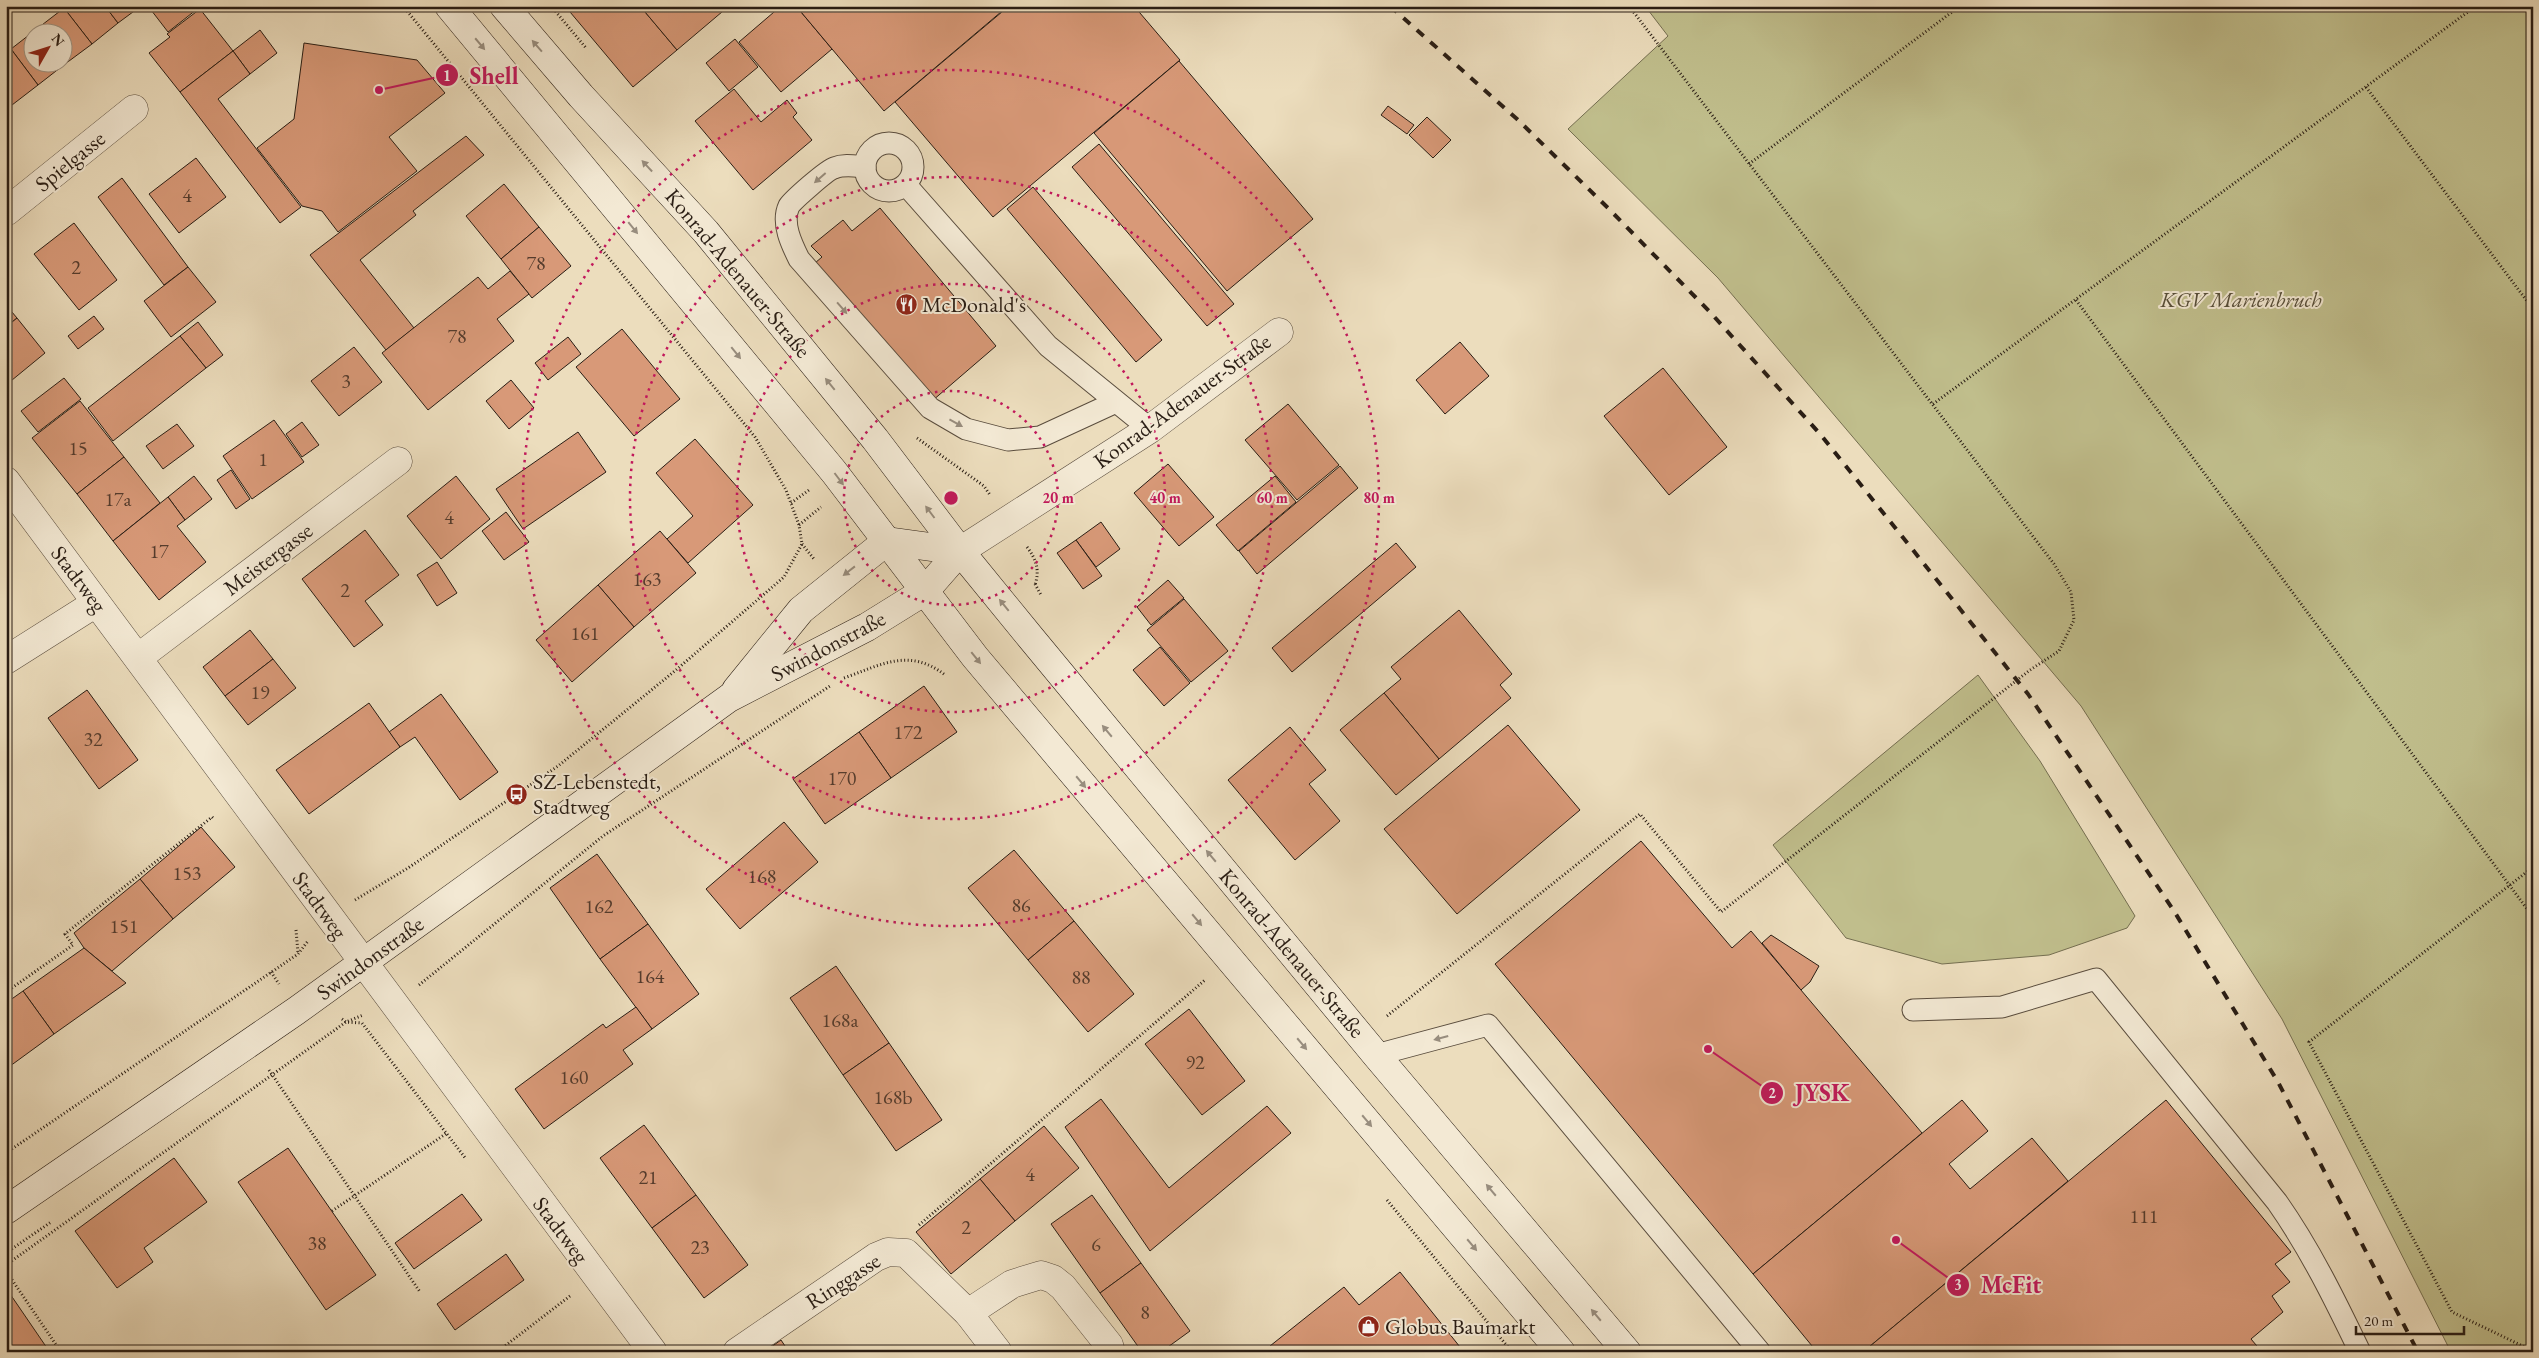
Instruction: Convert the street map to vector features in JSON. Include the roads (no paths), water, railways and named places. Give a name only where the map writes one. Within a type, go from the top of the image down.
[{"type":"street","points":[[449,6],[821,456],[975,657],[1561,1352]]},
{"type":"street","name":"Konrad-Adenauer-Straße","points":[[504,6],[581,96],[706,232],[875,439],[960,551],[1376,1055],[1628,1352]]},
{"type":"street","name":"Spielgasse","points":[[6,212],[134,109]]},
{"type":"street","name":"Konrad-Adenauer-Straße","points":[[925,592],[960,551],[1150,429],[1279,332]]},
{"type":"street","name":"Meistergasse","points":[[139,658],[398,460]]},
{"type":"street","name":"Stadtweg","points":[[6,480],[474,1114],[653,1352]]},
{"type":"street","points":[[888,541],[960,551]]},
{"type":"street","name":"Swindonstraße","points":[[729,698],[801,610],[888,541]]},
{"type":"street","name":"Swindonstraße","points":[[6,1210],[362,963],[729,698],[867,627],[925,592]]},
{"type":"street","points":[[6,660],[96,603]]},
{"type":"street","name":"Ringgasse","points":[[737,1352],[876,1257],[888,1252],[906,1253],[968,1313],[998,1352]]},
{"type":"street","points":[[968,1313],[1012,1284],[1041,1275],[1053,1279],[1063,1287],[1109,1344],[1111,1352]]},
{"type":"lane","points":[[884,144],[898,145],[911,156],[912,175],[906,185],[899,190],[884,191],[872,184],[867,178],[865,167],[871,151],[877,146],[884,144]]},
{"type":"lane","points":[[865,167],[846,165],[832,168],[789,206],[790,241],[799,259],[930,408],[966,429],[1008,440],[1040,437],[1116,402]]},
{"type":"lane","points":[[906,185],[1048,346],[1150,429]]},
{"type":"lane","points":[[1914,1010],[2002,1007],[2096,979],[2277,1202],[2298,1231],[2330,1289],[2360,1352]]},
{"type":"lane","points":[[1376,1055],[1488,1025],[1760,1352]]},
{"type":"railway","points":[[1390,6],[1517,119],[1709,311],[1821,435],[2028,694],[2174,911],[2278,1082],[2418,1352]]},
{"type":"place","name":"Shell","points":[[379,90]]},
{"type":"place","name":"McDonald's","points":[[906,304]]},
{"type":"place","name":"SZ-Lebenstedt, Stadtweg","points":[[517,794]]},
{"type":"place","name":"JYSK","points":[[1708,1049]]},
{"type":"place","name":"McFit","points":[[1896,1240]]},
{"type":"place","name":"Globus Baumarkt","points":[[1369,1326]]},
{"type":"park label","name":"KGV Marienbruch","points":[[2241,299]]}]
